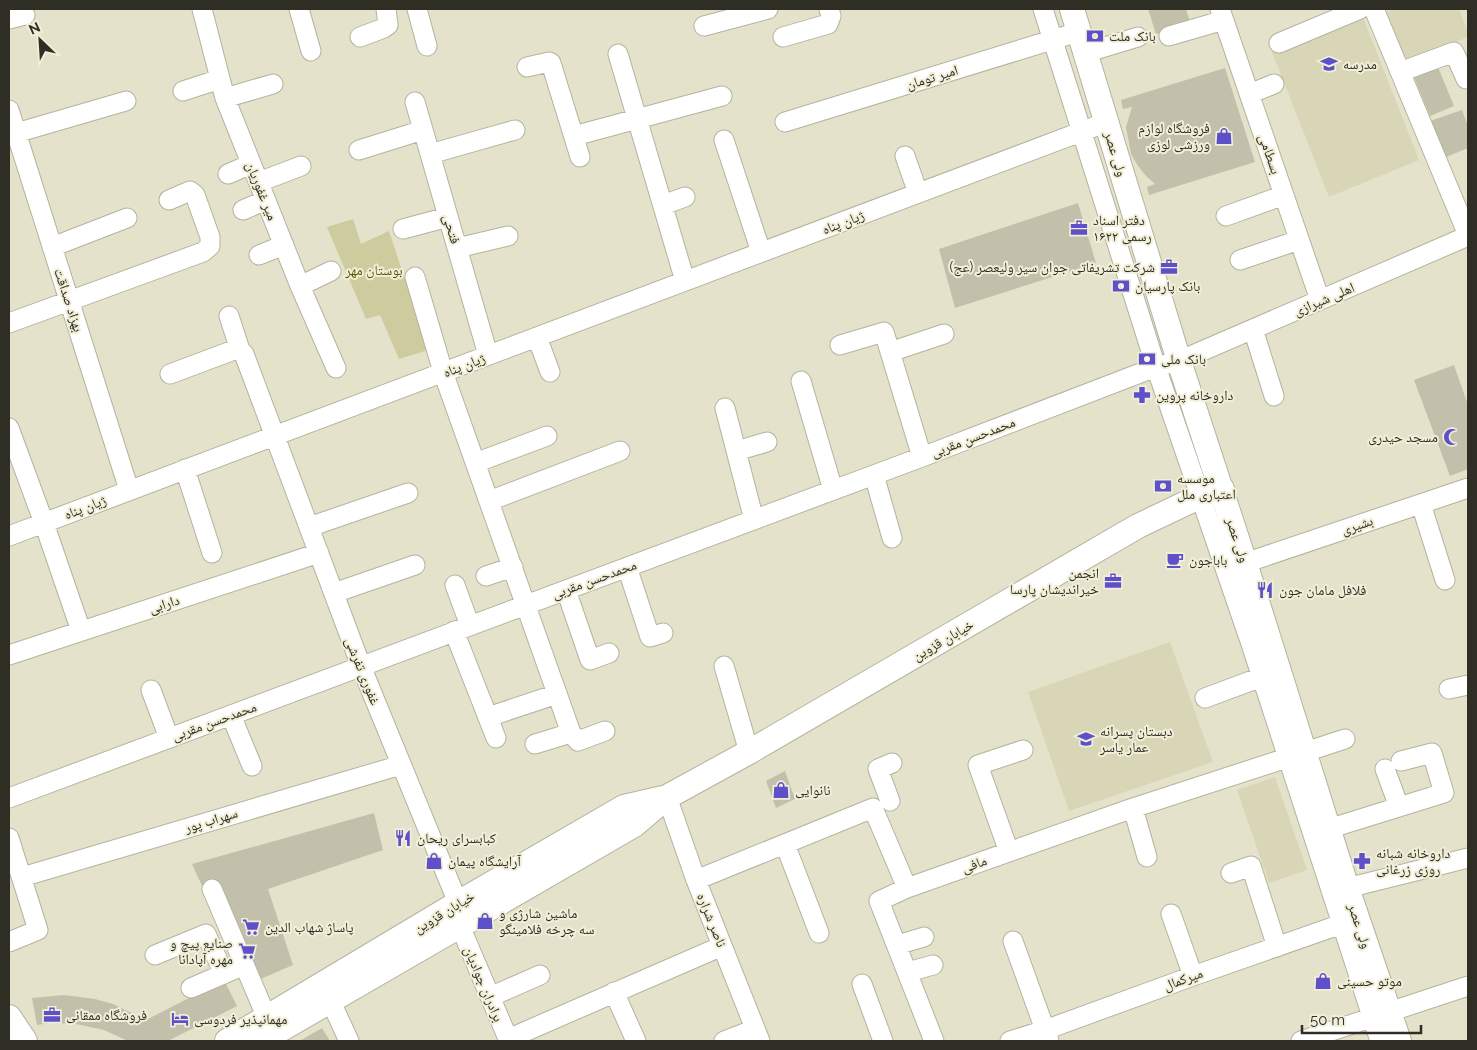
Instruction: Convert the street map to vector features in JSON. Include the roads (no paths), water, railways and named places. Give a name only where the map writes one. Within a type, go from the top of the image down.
[{"type":"main road","name":"ولی عصر","points":[[1072,9],[1179,361],[1211,492],[1245,563],[1270,673],[1296,754],[1328,829],[1347,888],[1349,922],[1380,1015],[1399,1041]]},
{"type":"main road","name":"خیابان قزوین","points":[[261,1041],[634,825],[667,797],[749,752],[1138,526],[1211,492]]},
{"type":"main road","name":"خیابان قزوین","points":[[227,1041],[458,903],[624,807],[667,797]]},
{"type":"main road","points":[[9,1017],[25,1041]]},
{"type":"street","name":"میر غفوریان","points":[[202,9],[225,98],[300,286],[336,368]]},
{"type":"street","points":[[299,9],[310,51]]},
{"type":"street","points":[[360,37],[384,28],[388,24],[386,9]]},
{"type":"street","points":[[418,9],[427,46]]},
{"type":"street","points":[[704,26],[768,9]]},
{"type":"street","points":[[783,37],[828,24],[831,16],[829,9]]},
{"type":"street","points":[[1044,9],[1156,367],[1211,492],[1270,673],[1205,698]]},
{"type":"street","points":[[1279,42],[1360,9]]},
{"type":"street","points":[[1374,9],[1468,236]]},
{"type":"street","points":[[1169,36],[1222,14]]},
{"type":"street","name":"بسطامی","points":[[1222,14],[1320,300]]},
{"type":"street","name":"امیر تومان","points":[[785,122],[1053,39],[1082,43],[1138,37]]},
{"type":"street","points":[[1400,72],[1454,52],[1466,79]]},
{"type":"street","points":[[618,54],[685,281]]},
{"type":"street","points":[[527,67],[551,63],[580,157]]},
{"type":"street","points":[[183,91],[220,79]]},
{"type":"street","points":[[225,98],[273,84]]},
{"type":"street","points":[[1249,94],[1274,84]]},
{"type":"street","points":[[574,136],[722,96]]},
{"type":"street","points":[[12,123],[126,101]]},
{"type":"street","name":"فتحی","points":[[415,102],[488,355]]},
{"type":"street","name":"ژیان پناه","points":[[9,536],[1106,122]]},
{"type":"street","name":"بهزاد صداقت","points":[[12,123],[130,490]]},
{"type":"street","points":[[359,150],[423,130]]},
{"type":"street","points":[[430,154],[515,130]]},
{"type":"street","points":[[724,140],[761,252]]},
{"type":"street","points":[[904,156],[918,193]]},
{"type":"street","points":[[228,174],[252,164]]},
{"type":"street","points":[[259,182],[301,166]]},
{"type":"street","points":[[9,323],[203,252],[210,246],[210,237],[194,195],[190,191],[185,192],[169,200]]},
{"type":"street","points":[[1226,216],[1284,195]]},
{"type":"street","points":[[663,205],[685,197]]},
{"type":"street","points":[[243,210],[266,200]]},
{"type":"street","points":[[403,229],[448,217]]},
{"type":"street","points":[[52,247],[127,218]]},
{"type":"street","points":[[457,248],[508,236]]},
{"type":"street","name":"اهلی شیرازی","points":[[1179,361],[1468,236]]},
{"type":"street","points":[[1240,260],[1299,240]]},
{"type":"street","points":[[259,255],[284,245]]},
{"type":"street","points":[[300,286],[331,271]]},
{"type":"street","points":[[415,277],[443,372],[571,733],[578,741],[605,731]]},
{"type":"street","name":"غفوری تفرشی","points":[[229,316],[240,350],[244,354],[361,666],[458,903]]},
{"type":"street","points":[[1253,329],[1274,396]]},
{"type":"street","points":[[840,345],[884,332],[922,457]]},
{"type":"street","points":[[890,352],[944,334]]},
{"type":"street","points":[[537,337],[550,372]]},
{"type":"street","points":[[170,374],[234,350],[240,350]]},
{"type":"street","name":"محمدحسن مقربی","points":[[9,798],[922,457],[1156,367],[1179,361]]},
{"type":"street","points":[[801,382],[833,490]]},
{"type":"street","points":[[725,408],[754,520]]},
{"type":"street","points":[[9,428],[15,462],[44,523],[81,631]]},
{"type":"street","points":[[475,463],[547,436]]},
{"type":"street","points":[[736,451],[768,442]]},
{"type":"street","points":[[489,501],[620,451]]},
{"type":"street","points":[[185,469],[212,553]]},
{"type":"street","points":[[874,475],[892,538]]},
{"type":"street","name":"بشیری","points":[[1245,563],[1468,488]]},
{"type":"street","points":[[310,527],[408,493]]},
{"type":"street","points":[[1421,504],[1445,580]]},
{"type":"street","name":"دارابی","points":[[9,655],[319,553]]},
{"type":"street","points":[[334,593],[415,565]]},
{"type":"street","points":[[486,576],[513,567]]},
{"type":"street","points":[[627,567],[650,637],[663,633]]},
{"type":"street","points":[[455,585],[462,628],[496,738]]},
{"type":"street","points":[[566,590],[590,660],[609,653]]},
{"type":"street","points":[[724,666],[749,752]]},
{"type":"street","points":[[1449,689],[1468,685]]},
{"type":"street","points":[[151,690],[169,738]]},
{"type":"street","points":[[488,717],[558,694]]},
{"type":"street","points":[[231,715],[252,766]]},
{"type":"street","points":[[536,744],[571,733]]},
{"type":"street","name":"مافی","points":[[897,945],[879,901],[907,888],[1133,808],[1345,739]]},
{"type":"street","points":[[1009,852],[978,765],[1023,750]]},
{"type":"street","points":[[1328,829],[1399,807],[1444,793],[1432,753],[1393,765],[1399,807]]},
{"type":"street","points":[[1296,754],[1349,922]]},
{"type":"street","points":[[892,763],[878,769],[888,802],[907,888]]},
{"type":"street","name":"سهراب پور","points":[[22,877],[402,765]]},
{"type":"street","name":"ناصر شراره","points":[[667,797],[696,880],[757,1035]]},
{"type":"street","points":[[696,880],[888,802]]},
{"type":"street","points":[[1133,808],[1147,857]]},
{"type":"street","points":[[9,838],[38,930],[9,942]]},
{"type":"street","points":[[785,844],[819,933]]},
{"type":"street","points":[[1347,888],[1468,858]]},
{"type":"street","points":[[1231,872],[1251,866],[1277,947]]},
{"type":"street","points":[[212,889],[267,1018]]},
{"type":"street","points":[[1171,914],[1193,976]]},
{"type":"street","name":"میرکمال","points":[[1010,1041],[1047,1036],[1193,976],[1349,922]]},
{"type":"street","name":"برادران جوادیان","points":[[460,926],[508,1040]]},
{"type":"street","points":[[155,955],[206,934],[224,974]]},
{"type":"street","points":[[924,937],[897,945],[934,1041]]},
{"type":"street","points":[[1013,941],[1047,1036]]},
{"type":"street","points":[[508,1040],[722,946]]},
{"type":"street","points":[[191,988],[244,965]]},
{"type":"street","points":[[908,972],[933,965]]},
{"type":"street","points":[[490,997],[540,975]]},
{"type":"street","points":[[862,984],[883,1041]]},
{"type":"street","points":[[1301,1041],[1468,986]]},
{"type":"street","points":[[614,992],[636,1041]]},
{"type":"street","points":[[331,1002],[348,1041]]},
{"type":"street","points":[[1380,1015],[1380,1041]]},
{"type":"street","points":[[724,1041],[757,1035]]},
{"type":"place","name":"بانک ملت","points":[[1095,36]]},
{"type":"place","name":"مدرسه","points":[[1329,64]]},
{"type":"place","name":"فروشگاه لوازم ورزشی لوزی","points":[[1224,136]]},
{"type":"place","name":"دفتر اسناد رسمی ۱۶۲۲","points":[[1079,228]]},
{"type":"place","name":"شرکت تشریفاتی جوان سیر ولیعصر (عج)","points":[[1169,267]]},
{"type":"place","name":"بانک پارسیان","points":[[1121,286]]},
{"type":"place","name":"بانک ملی","points":[[1147,359]]},
{"type":"place","name":"داروخانه پروین","points":[[1142,395]]},
{"type":"place","name":"مسجد حیدری","points":[[1452,437]]},
{"type":"place","name":"موسسه اعتباری ملل","points":[[1163,486]]},
{"type":"place","name":"باباجون","points":[[1175,560]]},
{"type":"place","name":"انجمن خیراندیشان پارسا","points":[[1113,581]]},
{"type":"place","name":"فلافل مامان جون","points":[[1265,590]]},
{"type":"place","name":"دبستان پسرانه عمار یاسر","points":[[1086,739]]},
{"type":"place","name":"نانوایی","points":[[781,790]]},
{"type":"place","name":"کبابسرای ریحان","points":[[403,838]]},
{"type":"place","name":"آرایشگاه پیمان","points":[[434,861]]},
{"type":"place","name":"داروخانه شبانه روزی زرغانی","points":[[1362,861]]},
{"type":"place","name":"ماشین شارژی و سه چرخه فلامینگو","points":[[485,921]]},
{"type":"place","name":"پاساژ شهاب الدین","points":[[251,927]]},
{"type":"place","name":"صنایع پیچ و مهره آپادانا","points":[[247,951]]},
{"type":"place","name":"موتو حسینی","points":[[1323,981]]},
{"type":"place","name":"فروشگاه ممقانی","points":[[52,1015]]},
{"type":"place","name":"مهمانپذیر فردوسی","points":[[180,1019]]},
{"type":"park label","name":"بوستان مهر","points":[[374,270]]}]
